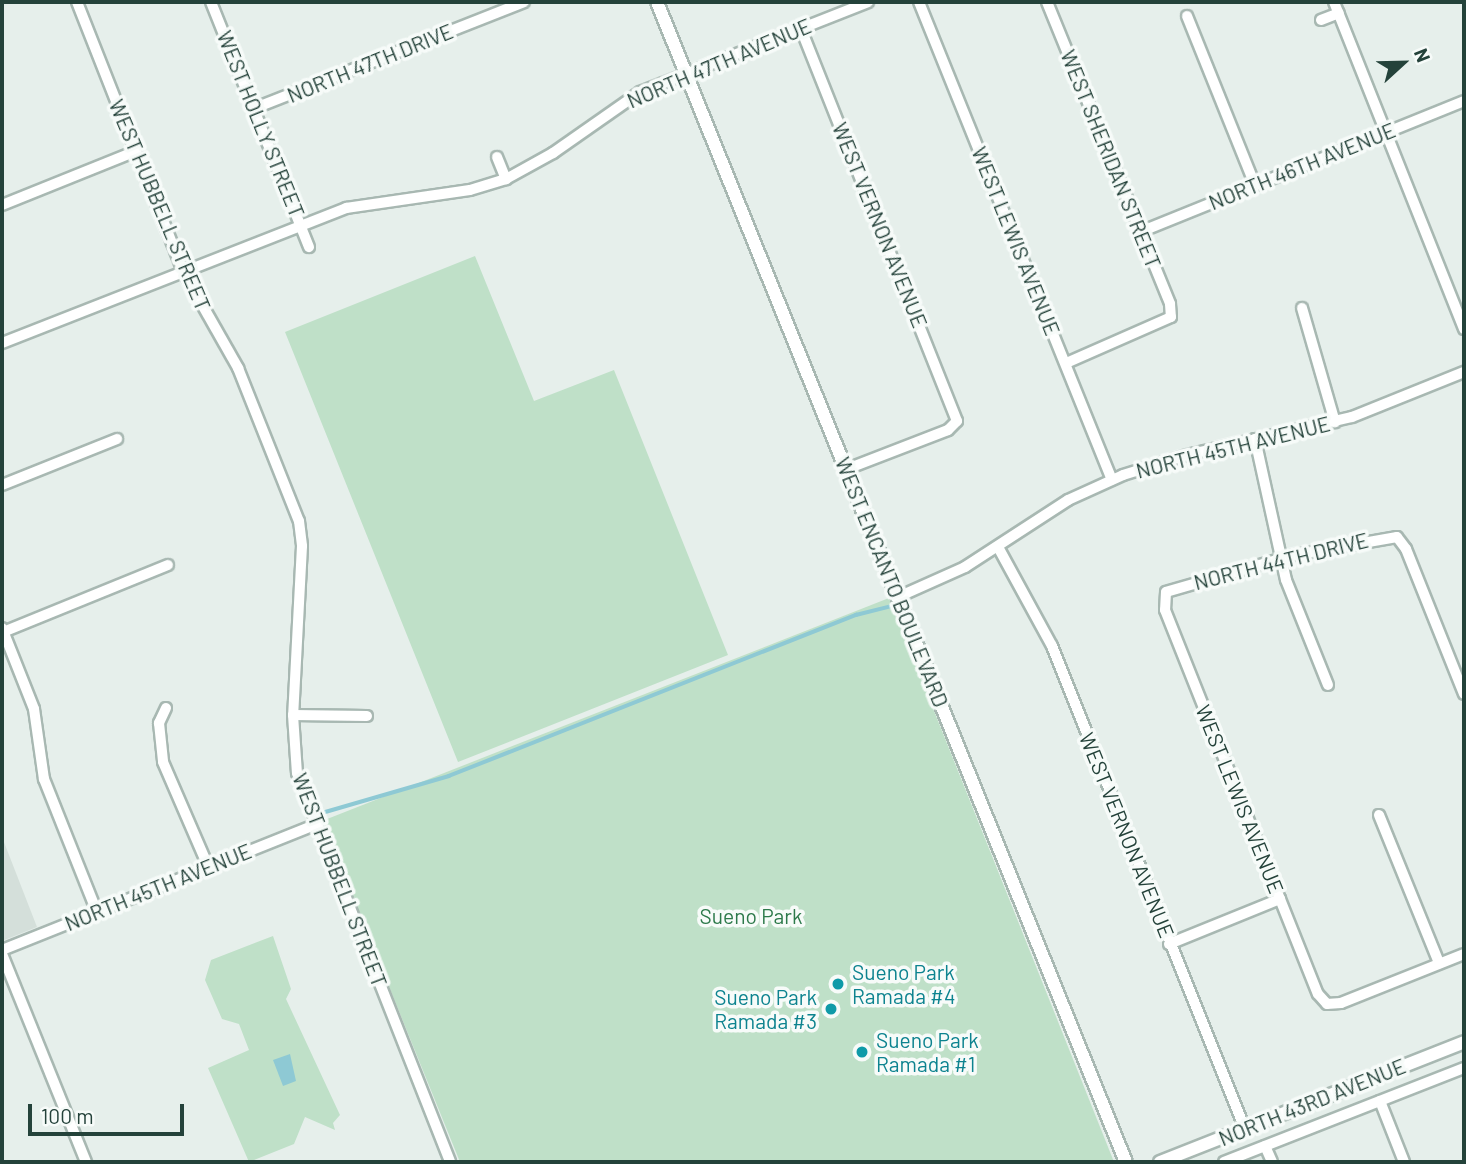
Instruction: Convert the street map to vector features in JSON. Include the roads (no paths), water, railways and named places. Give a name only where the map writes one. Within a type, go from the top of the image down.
[{"type":"street","name":"WEST HUBBELL STREET","points":[[77,2],[183,271],[238,368],[299,521],[302,546],[293,716],[297,772],[314,825],[450,1162]]},
{"type":"street","name":"WEST HOLLY STREET","points":[[211,2],[309,247]]},
{"type":"street","name":"NORTH 47TH DRIVE","points":[[255,108],[524,2]]},
{"type":"street","name":"WEST ENCANTO BOULEVARD","points":[[657,2],[1126,1162]]},
{"type":"street","name":"NORTH 47TH AVENUE","points":[[2,343],[361,204],[460,192],[506,179],[553,153],[626,99],[868,2]]},
{"type":"street","name":"WEST LEWIS AVENUE","points":[[919,2],[1112,480]]},
{"type":"street","name":"WEST SHERIDAN STREET","points":[[1047,2],[1170,304],[1171,317],[1066,363]]},
{"type":"street","points":[[1334,2],[1464,329]]},
{"type":"street","points":[[1321,20],[1339,13]]},
{"type":"street","points":[[1187,16],[1255,185]]},
{"type":"street","name":"WEST VERNON AVENUE","points":[[801,29],[957,421],[948,430],[847,469]]},
{"type":"street","name":"NORTH 46TH AVENUE","points":[[1140,232],[1464,101]]},
{"type":"street","points":[[2,205],[136,151]]},
{"type":"street","points":[[497,157],[506,179]]},
{"type":"street","points":[[1302,308],[1335,422]]},
{"type":"street","name":"NORTH 45TH AVENUE","points":[[898,597],[998,547],[1059,506],[1112,480],[1165,461],[1335,422],[1464,372]]},
{"type":"street","points":[[2,485],[117,439]]},
{"type":"street","points":[[1255,439],[1281,558],[1328,685]]},
{"type":"street","name":"NORTH 44TH DRIVE","points":[[1167,592],[1281,558],[1397,537],[1406,549],[1464,694]]},
{"type":"street","name":"WEST VERNON AVENUE","points":[[998,547],[1052,646],[1245,1129]]},
{"type":"street","points":[[97,912],[44,779],[34,709],[3,630],[167,565]]},
{"type":"street","name":"WEST LEWIS AVENUE","points":[[1167,592],[1164,610],[1318,994],[1327,1004],[1440,963]]},
{"type":"street","points":[[166,708],[159,723],[163,762],[208,866]]},
{"type":"street","points":[[293,716],[367,716]]},
{"type":"street","points":[[1379,815],[1440,963],[1464,954]]},
{"type":"street","name":"NORTH 45TH AVENUE","points":[[2,952],[314,825]]},
{"type":"street","points":[[1170,944],[1280,900]]},
{"type":"street","points":[[2,952],[86,1162]]},
{"type":"street","name":"NORTH 43RD AVENUE","points":[[1160,1162],[1464,1042]]},
{"type":"street","name":"NORTH 43RD AVENUE","points":[[1224,1162],[1464,1068]]},
{"type":"street","points":[[1380,1101],[1404,1162]]},
{"type":"street","points":[[1265,1146],[1272,1162]]},
{"type":"water","points":[[290,1054],[296,1081],[283,1086],[273,1060]]},
{"type":"waterway","points":[[322,813],[449,776],[856,615],[889,607]]},
{"type":"place","name":"Sueno Park Ramada #4","points":[[838,984]]},
{"type":"place","name":"Sueno Park Ramada #3","points":[[831,1009]]},
{"type":"place","name":"Sueno Park Ramada #1","points":[[862,1052]]},
{"type":"park label","name":"Sueno Park","points":[[751,916]]}]
